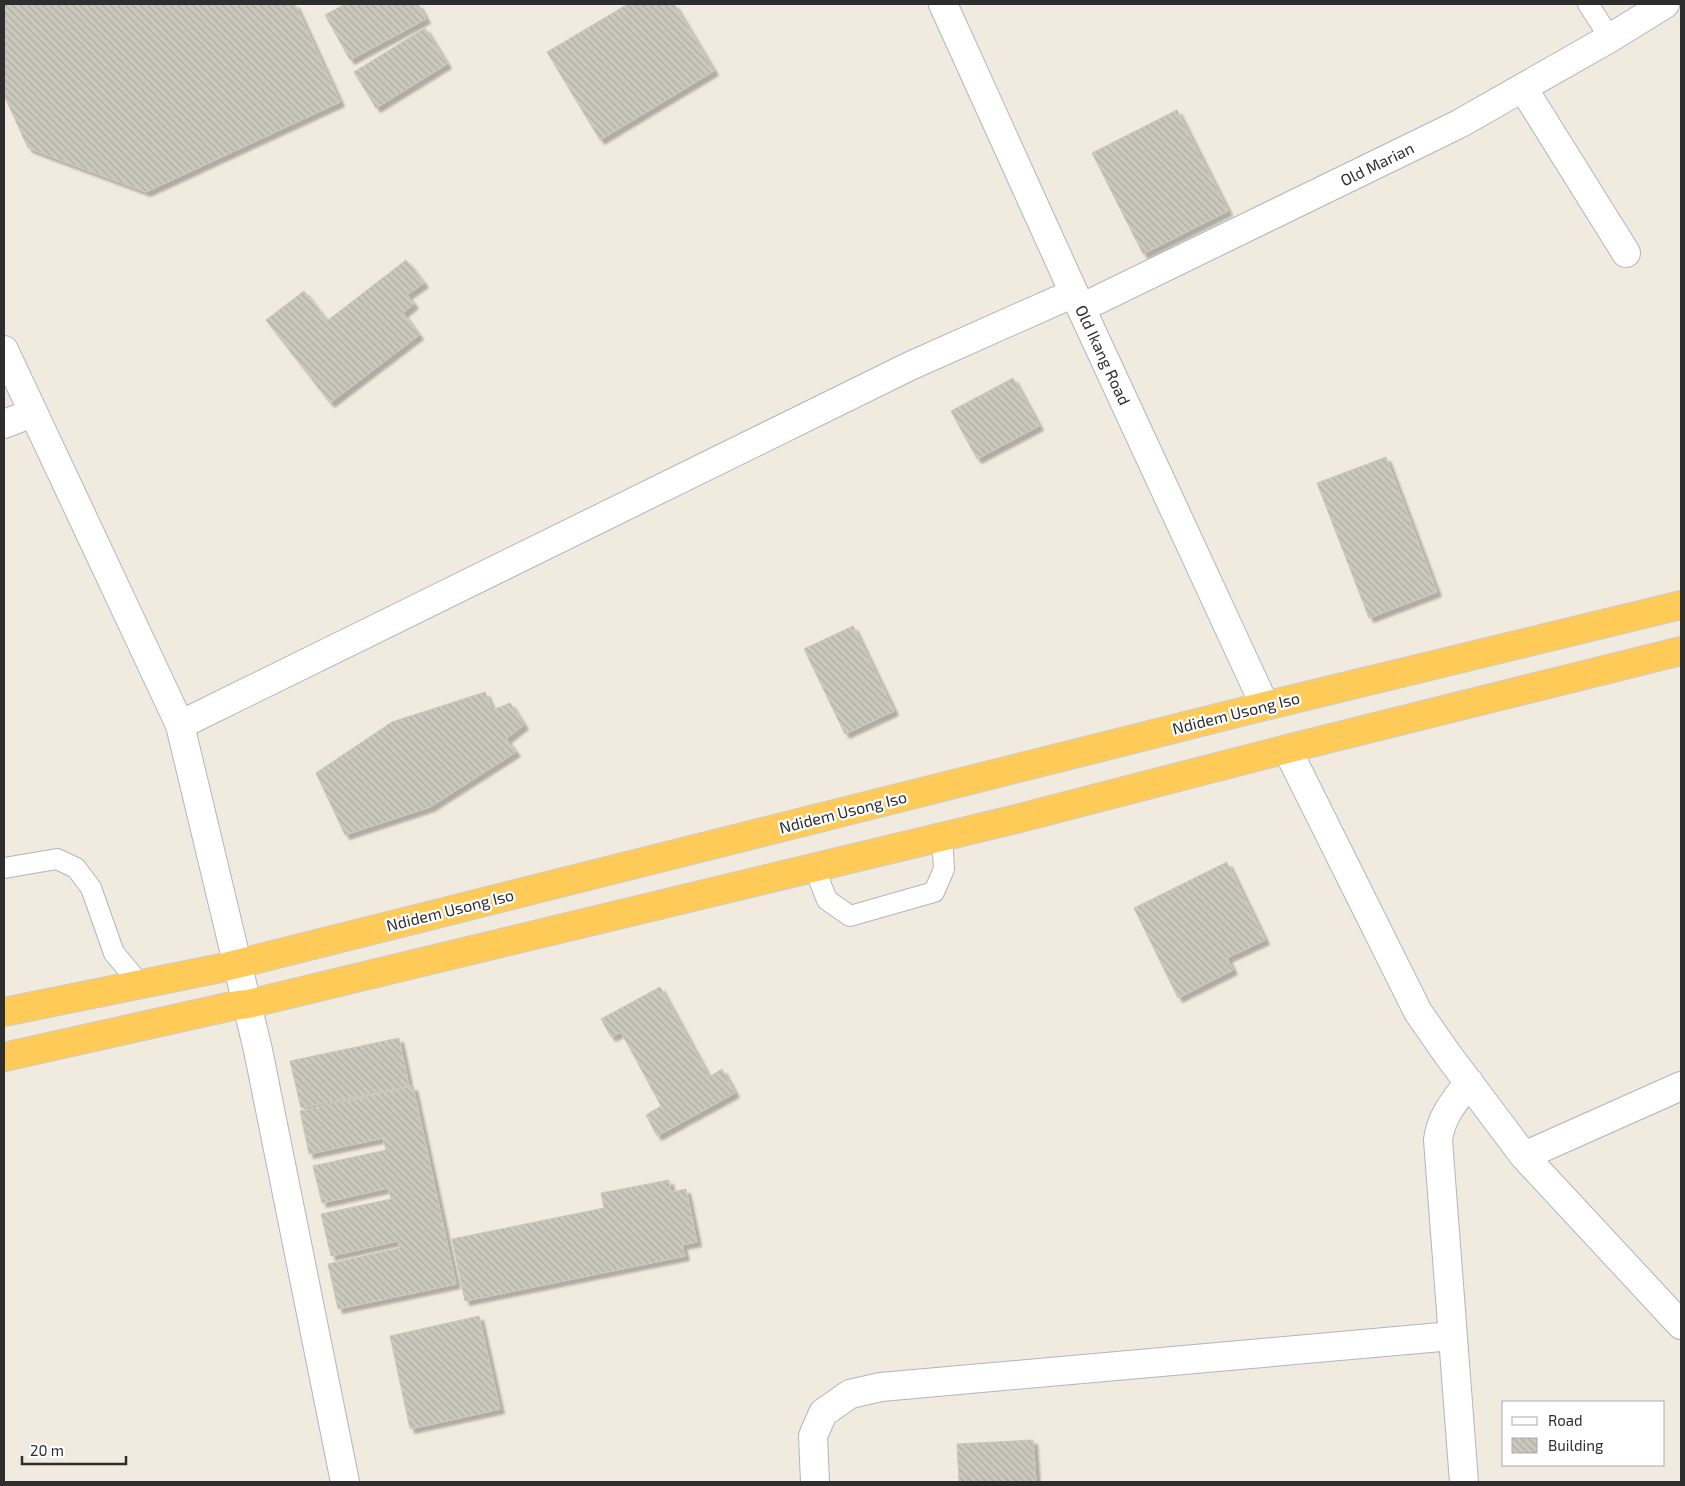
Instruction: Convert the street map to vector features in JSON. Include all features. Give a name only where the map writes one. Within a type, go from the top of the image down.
[{"type":"highway","name":"Ndidem Usong Iso","points":[[4,1012],[236,964],[1265,706],[1681,605]]},
{"type":"highway","points":[[4,1057],[248,1004],[814,867],[1681,651]]},
{"type":"street","name":"Old Ikang Road","points":[[943,4],[1077,300],[1265,706]]},
{"type":"street","name":"Old Marian","points":[[180,725],[910,366],[1077,300],[1459,124],[1610,38],[1665,4]]},
{"type":"street","points":[[1523,88],[1626,253]]},
{"type":"street","points":[[4,350],[180,725],[236,964],[248,1004],[346,1482]]},
{"type":"street","points":[[4,424],[33,412]]},
{"type":"street","points":[[1286,749],[1418,1012],[1524,1156],[1681,1325]]},
{"type":"street","points":[[1464,1482],[1438,1140],[1439,1127],[1444,1116],[1469,1082]]},
{"type":"street","points":[[1524,1156],[1681,1086]]},
{"type":"street","points":[[815,1482],[813,1436],[823,1413],[850,1394],[881,1387],[1452,1336]]},
{"type":"lane","points":[[1588,4],[1610,38]]},
{"type":"lane","points":[[814,867],[827,900],[850,916],[934,892],[944,869],[942,836]]},
{"type":"lane","points":[[4,868],[57,859],[76,868],[91,888],[114,953],[140,984]]},
{"type":"building","points":[[4,4],[295,4],[340,102],[146,192],[28,148],[4,95]]},
{"type":"building","points":[[345,4],[418,4],[426,19],[350,60],[325,15]]},
{"type":"building","points":[[628,4],[674,4],[714,71],[600,140],[547,52]]},
{"type":"building","points":[[425,28],[447,64],[376,108],[354,72]]},
{"type":"building","points":[[1177,110],[1228,211],[1143,254],[1092,153]]},
{"type":"building","points":[[406,260],[424,283],[407,295],[414,304],[403,313],[419,335],[330,403],[266,320],[304,291],[327,321]]},
{"type":"building","points":[[1013,378],[1039,426],[977,459],[951,411]]},
{"type":"building","points":[[1386,457],[1437,592],[1369,618],[1317,483]]},
{"type":"building","points":[[853,626],[894,711],[845,734],[804,649]]},
{"type":"building","points":[[485,692],[493,710],[510,703],[524,725],[506,739],[516,752],[430,807],[345,835],[316,773],[392,722]]},
{"type":"building","points":[[1227,862],[1265,940],[1227,958],[1233,970],[1178,998],[1134,908]]},
{"type":"building","points":[[660,987],[709,1077],[722,1069],[735,1093],[657,1136],[646,1115],[661,1106],[621,1032],[611,1037],[601,1019]]},
{"type":"building","points":[[399,1038],[409,1086],[301,1108],[290,1061]]},
{"type":"building","points":[[413,1086],[456,1284],[338,1309],[328,1264],[400,1248],[398,1241],[331,1256],[321,1214],[391,1199],[388,1188],[322,1203],[313,1166],[386,1150],[383,1138],[309,1154],[300,1111]]},
{"type":"building","points":[[669,1180],[671,1192],[686,1189],[697,1242],[682,1245],[685,1256],[465,1301],[452,1239],[604,1208],[601,1193]]},
{"type":"building","points":[[479,1316],[500,1409],[410,1429],[390,1336]]},
{"type":"building","points":[[1033,1440],[1036,1482],[959,1482],[957,1444]]}]
